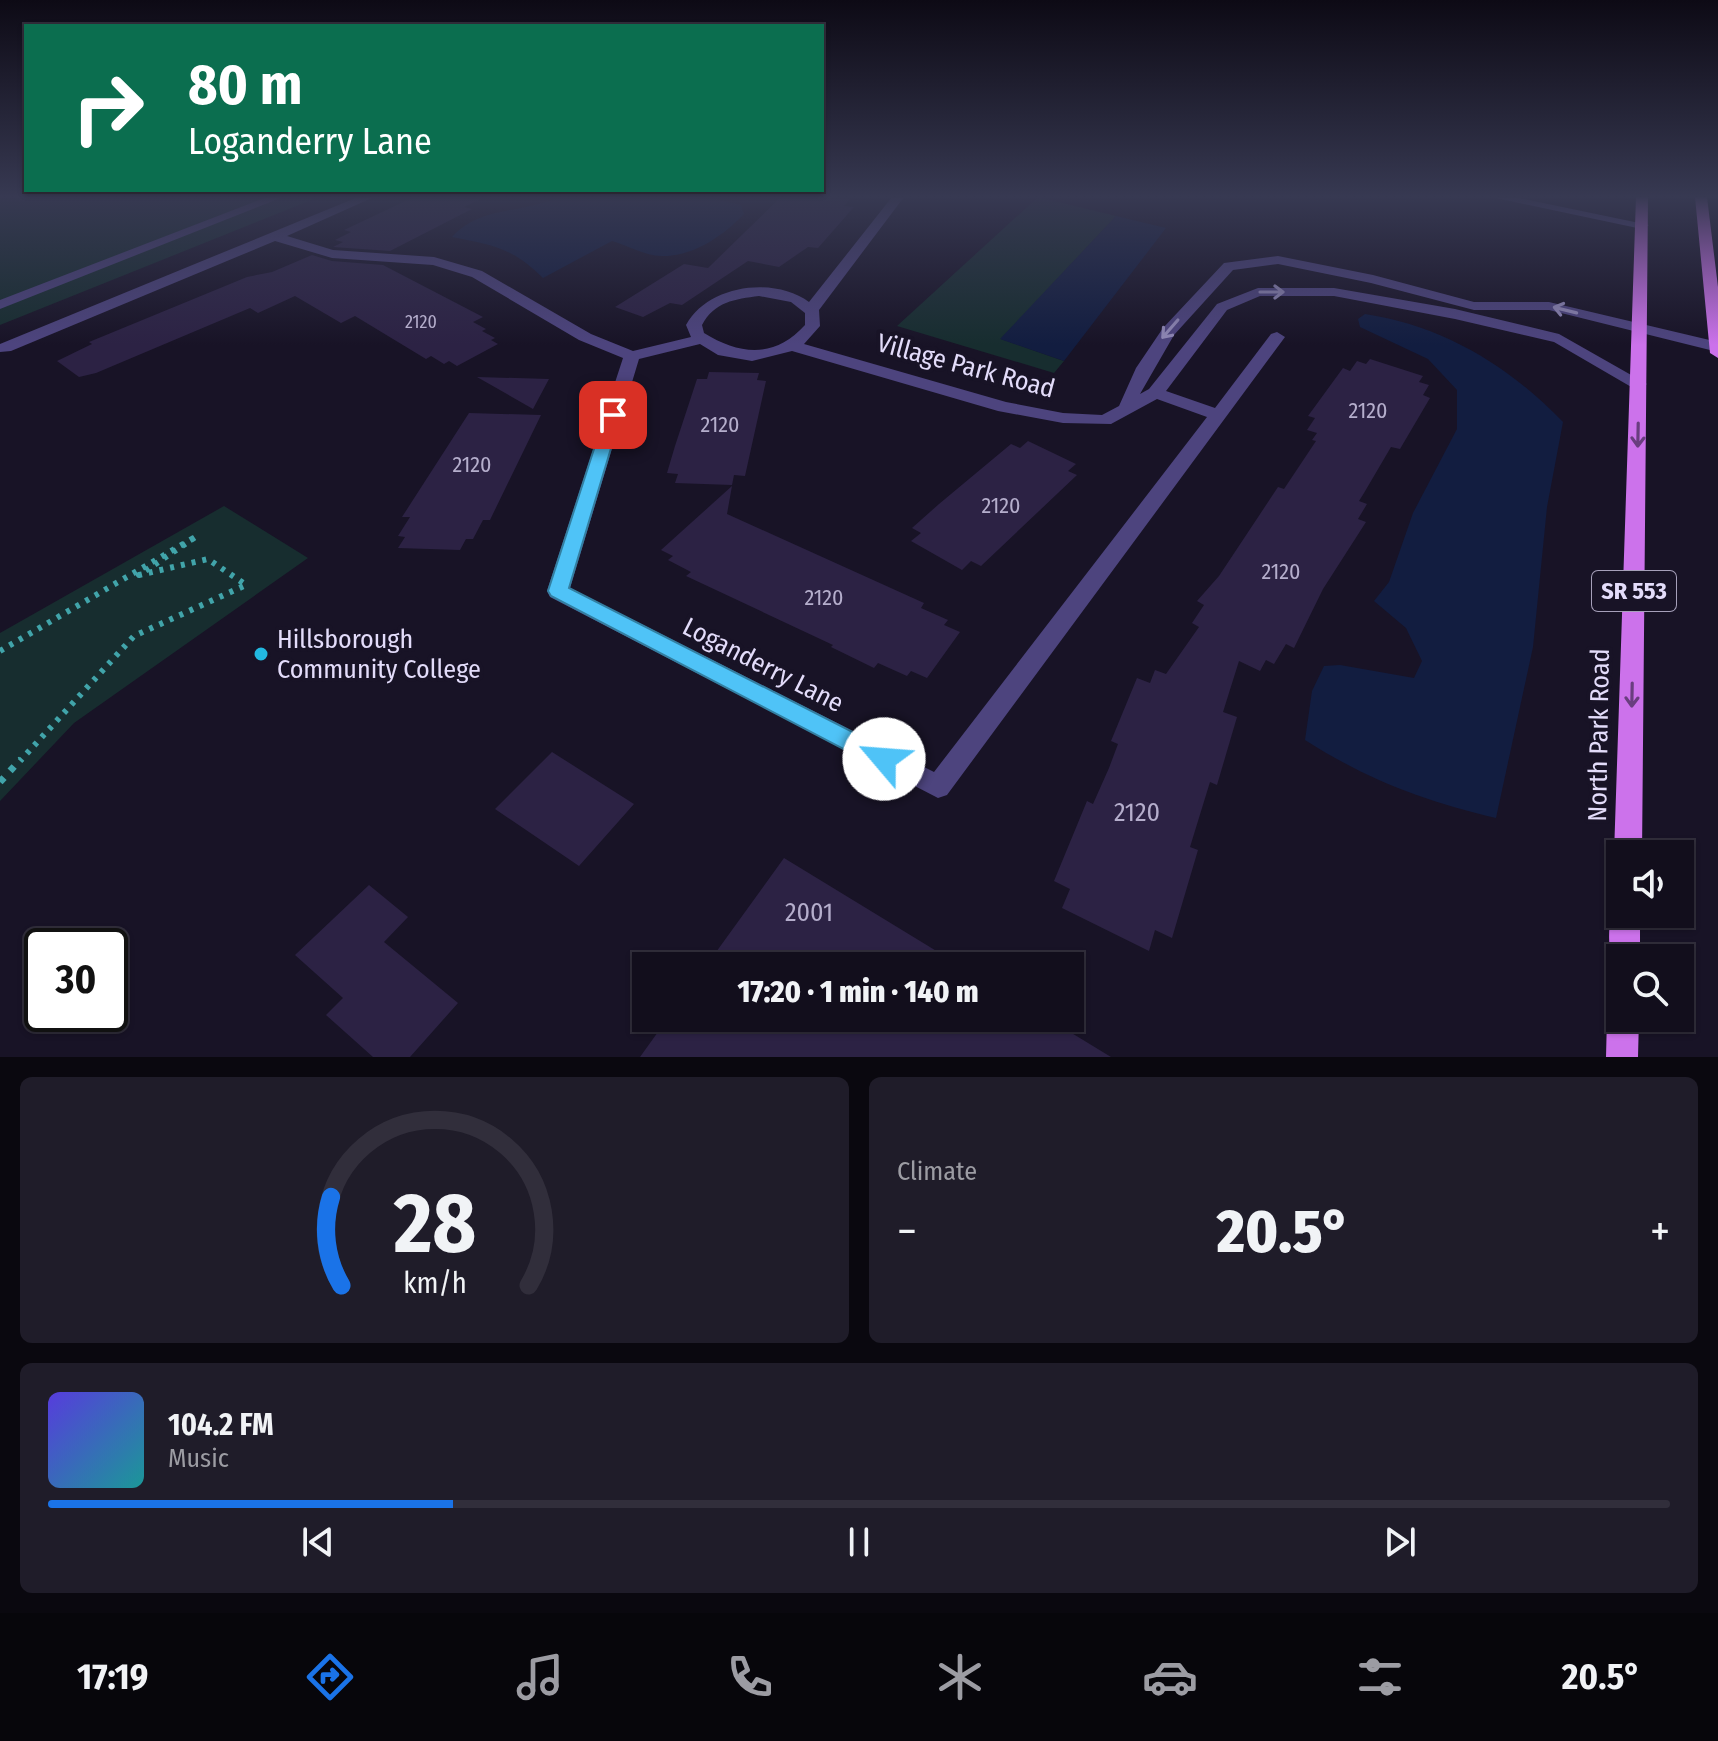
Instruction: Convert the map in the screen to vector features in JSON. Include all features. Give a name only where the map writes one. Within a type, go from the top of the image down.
[{"type":"main road","name":"SR 553","points":[[1640,329],[1642,246]]},
{"type":"main road","points":[[1707,246],[1718,349]]},
{"type":"main road","name":"North Park Road","points":[[1628,840],[1640,329]]},
{"type":"main road","points":[[1622,1057],[1623,1032]]},
{"type":"street","points":[[0,305],[150,246]]},
{"type":"street","points":[[5,348],[249,246]]},
{"type":"street","points":[[307,246],[332,254],[434,261],[477,274],[585,337],[632,356],[701,339],[694,325],[698,314],[708,305],[731,296],[778,293],[794,298],[811,310],[816,324],[811,335],[793,346]]},
{"type":"street","points":[[811,310],[860,246]]},
{"type":"street","name":"Village Park Road","points":[[1126,409],[1137,377],[1159,342],[1229,266],[1278,260],[1338,272],[1559,339],[1639,384]]},
{"type":"street","points":[[1338,272],[1339,293]]},
{"type":"street","name":"Village Park Road","points":[[701,339],[721,351],[740,355],[761,355],[793,346],[1004,407],[1063,418],[1105,420],[1155,393],[1222,307],[1258,292],[1339,293],[1473,312],[1549,306],[1718,349]]},
{"type":"street","points":[[1200,295],[1229,304]]},
{"type":"street","name":"Loganderry Lane","points":[[632,356],[558,591],[938,787],[1277,337]]},
{"type":"street","points":[[1155,393],[1219,416]]},
{"type":"path","points":[[0,651],[197,536],[139,575],[208,559],[246,585],[134,636],[0,782]]},
{"type":"green space","points":[[0,246],[196,246],[0,325]]},
{"type":"green space","points":[[984,246],[1088,246],[1001,339],[1064,361],[1054,373],[897,326]]},
{"type":"green space","points":[[224,506],[308,558],[74,723],[0,801],[0,633]]},
{"type":"water","points":[[492,246],[602,246],[543,278],[522,260]]},
{"type":"water","points":[[627,246],[701,246],[673,255],[655,256]]},
{"type":"water","points":[[1087,246],[1152,246],[1064,361],[1000,339]]},
{"type":"water","points":[[1365,314],[1421,328],[1473,351],[1520,383],[1563,422],[1547,507],[1533,647],[1496,818],[1397,788],[1351,767],[1305,740],[1312,691],[1324,666],[1340,665],[1414,678],[1422,661],[1406,628],[1374,601],[1389,582],[1413,513],[1457,429],[1457,390],[1428,359],[1360,327],[1358,319]]},
{"type":"building","points":[[334,246],[399,246],[390,251]]},
{"type":"building","points":[[730,246],[819,246],[808,247],[779,267],[748,261],[682,305],[670,303],[643,317],[615,307],[684,264],[708,268]]},
{"type":"building","points":[[312,255],[332,261],[383,265],[483,317],[473,322],[486,329],[482,331],[495,338],[491,340],[498,344],[457,366],[449,361],[444,364],[431,356],[426,359],[355,316],[341,323],[295,296],[258,313],[250,308],[96,373],[79,377],[57,361],[92,344],[89,342],[247,277],[272,272]]},
{"type":"building","points":[[1370,359],[1423,376],[1419,382],[1429,385],[1423,395],[1430,398],[1400,449],[1391,447],[1359,501],[1367,504],[1358,519],[1366,522],[1323,589],[1294,648],[1286,644],[1274,664],[1266,660],[1260,671],[1239,661],[1223,712],[1237,717],[1217,785],[1210,782],[1190,847],[1198,850],[1172,938],[1155,930],[1149,951],[1062,908],[1070,889],[1054,881],[1087,801],[1093,804],[1109,768],[1118,744],[1111,741],[1137,678],[1150,683],[1155,670],[1166,674],[1199,627],[1192,623],[1204,605],[1197,601],[1219,576],[1278,487],[1284,489],[1316,441],[1312,440],[1317,433],[1307,430],[1315,418],[1308,416],[1343,368],[1350,371],[1357,361],[1366,364]]},
{"type":"building","points":[[709,372],[759,373],[757,380],[766,381],[745,476],[734,475],[732,485],[675,483],[678,474],[667,473],[675,446],[697,379],[707,379]]},
{"type":"building","points":[[477,377],[549,379],[533,409]]},
{"type":"building","points":[[469,413],[541,415],[490,520],[483,520],[473,539],[466,539],[460,550],[398,548],[405,537],[398,536],[410,517],[402,517]]},
{"type":"building","points":[[1028,441],[1076,464],[1068,471],[1077,475],[981,566],[971,561],[962,570],[911,541],[921,533],[912,528],[939,504],[1011,444],[1020,448]]},
{"type":"building","points":[[732,486],[727,514],[924,603],[921,608],[948,620],[944,625],[960,632],[927,678],[911,671],[907,676],[878,663],[874,668],[831,647],[833,645],[686,576],[691,572],[668,560],[673,556],[661,550]]},
{"type":"building","points":[[552,752],[634,804],[579,866],[495,809]]},
{"type":"building","points":[[784,858],[938,952],[716,952]]},
{"type":"building","points":[[369,885],[408,917],[384,942],[458,1003],[410,1057],[373,1057],[326,1015],[343,998],[295,955]]},
{"type":"building","points":[[658,1032],[1070,1032],[1111,1057],[640,1057]]},
{"type":"place","name":"Hillsborough Community College","points":[[261,654]]},
{"type":"route","points":[[613,415],[558,591],[884,759]]}]
